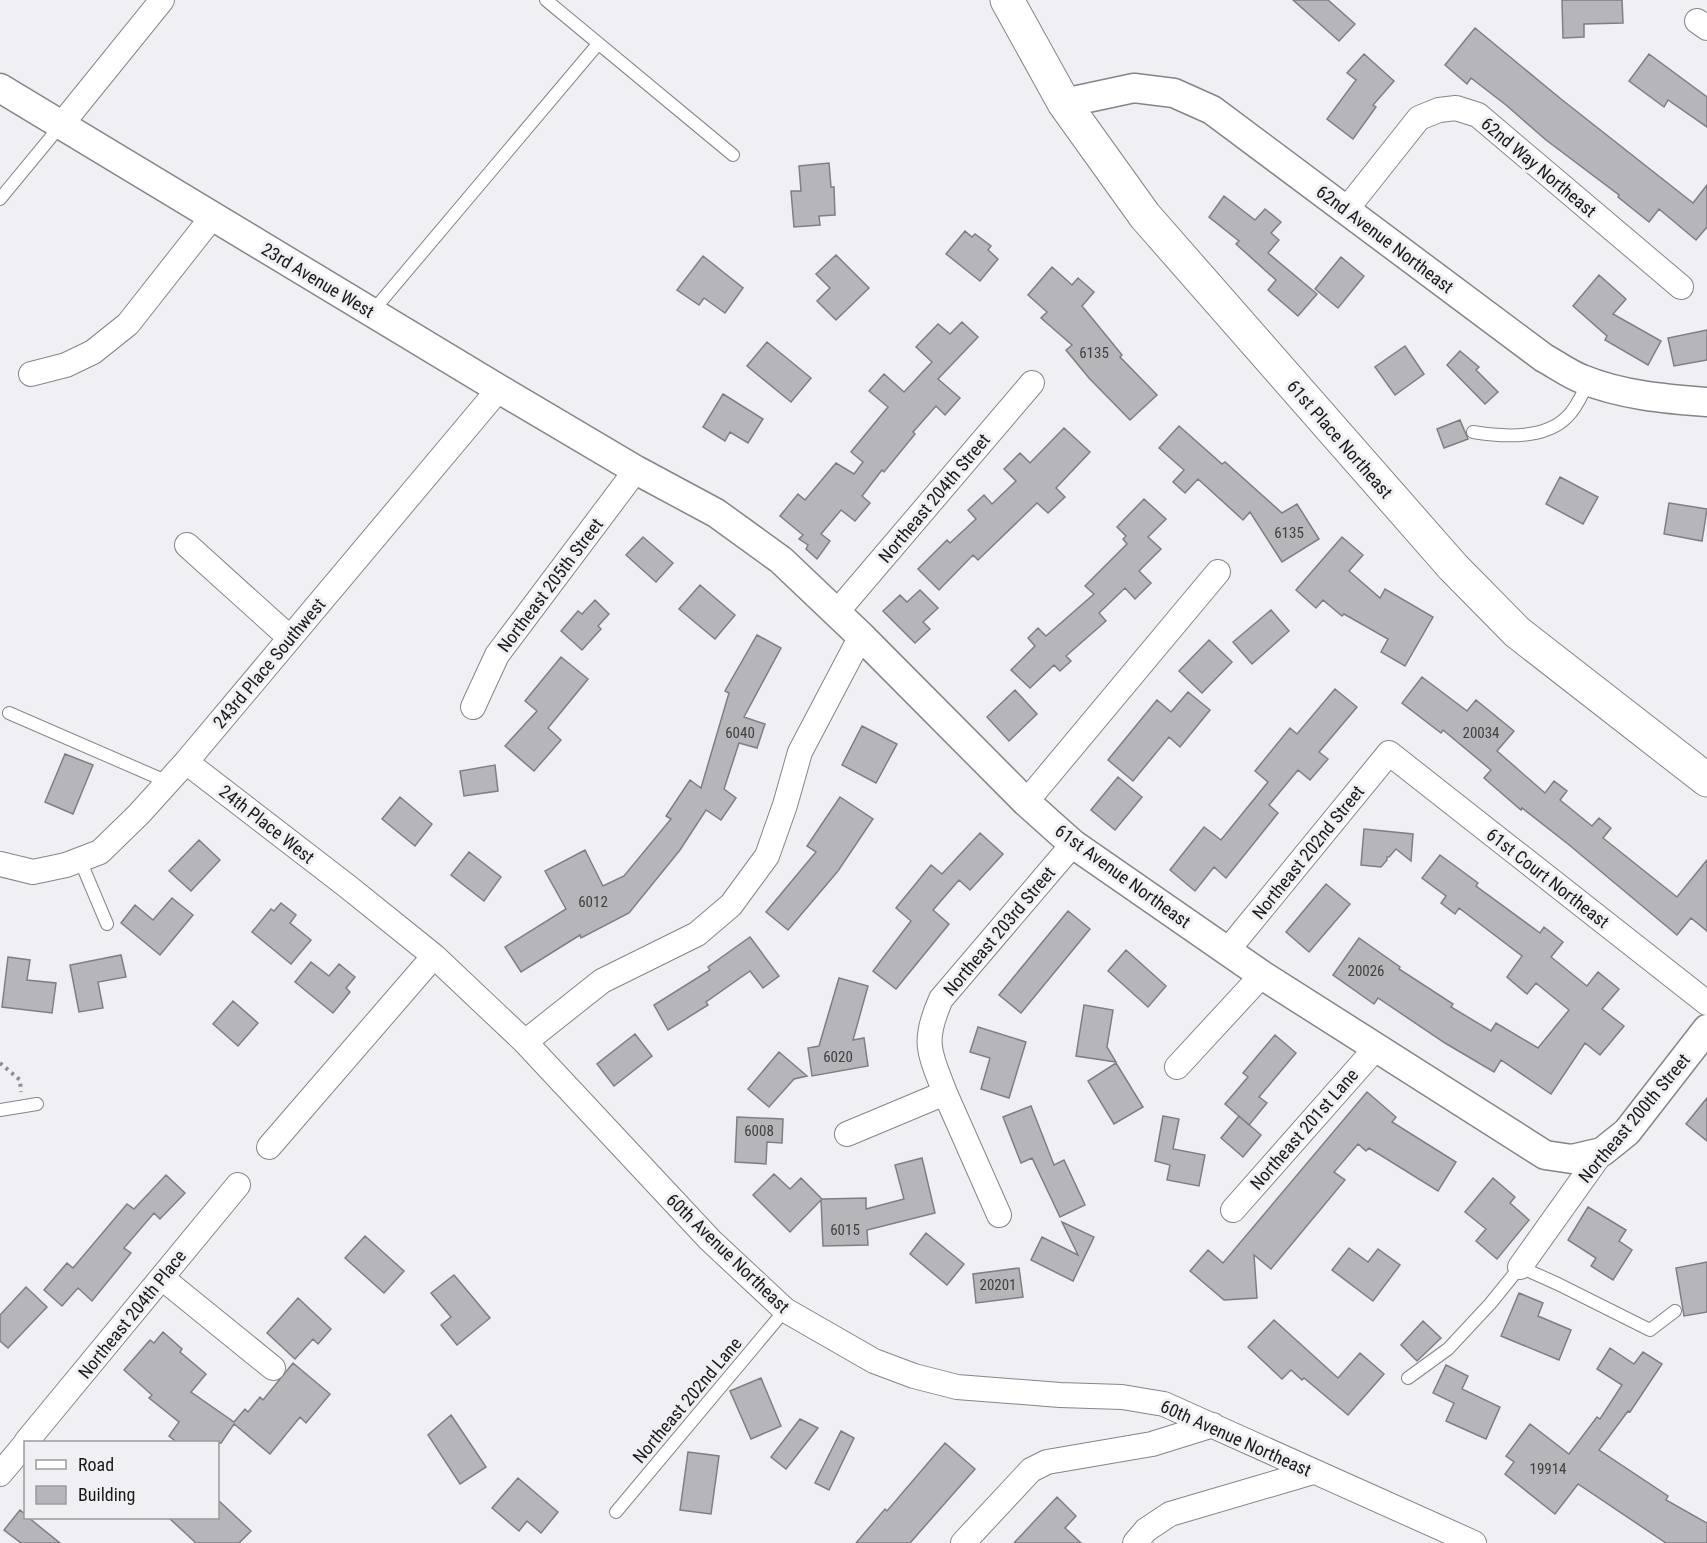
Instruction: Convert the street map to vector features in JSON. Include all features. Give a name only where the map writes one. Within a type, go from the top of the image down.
[{"type":"main road","name":"61st Place Northeast","points":[[1007,0],[1064,102],[1145,216],[1453,567],[1517,632],[1707,780]]},
{"type":"street","points":[[61,125],[162,0]]},
{"type":"street","name":"23rd Avenue West","points":[[0,88],[636,470]]},
{"type":"street","name":"62nd Avenue Northeast","points":[[1064,102],[1134,88],[1174,93],[1212,110],[1544,358],[1581,379],[1628,393],[1707,402]]},
{"type":"street","name":"62nd Way Northeast","points":[[1346,210],[1419,118],[1439,110],[1456,108],[1478,115],[1681,287]]},
{"type":"street","points":[[31,374],[66,365],[93,352],[128,324],[213,216]]},
{"type":"street","name":"Northeast 204th Street","points":[[836,613],[1032,382]]},
{"type":"street","name":"243rd Place Southwest","points":[[0,864],[33,872],[80,860],[100,852],[139,814],[186,762],[499,389]]},
{"type":"street","name":"61st Avenue Northeast","points":[[636,470],[716,513],[781,560],[861,636],[1026,802],[1073,844],[1262,975],[1545,1155],[1572,1159],[1602,1152]]},
{"type":"street","name":"Northeast 205th Street","points":[[473,707],[497,655],[636,470]]},
{"type":"street","points":[[187,545],[290,639]]},
{"type":"street","points":[[1026,802],[1218,572]]},
{"type":"street","points":[[525,1042],[602,981],[697,934],[731,906],[767,856],[785,806],[800,752],[861,636]]},
{"type":"street","name":"Northeast 202nd Street","points":[[1227,951],[1389,753]]},
{"type":"street","name":"61st Court Northeast","points":[[1389,753],[1707,1003]]},
{"type":"street","name":"24th Place West","points":[[186,762],[347,886]]},
{"type":"street","name":"Northeast 203rd Street","points":[[999,1215],[929,1051],[930,1023],[941,999],[1073,844]]},
{"type":"street","name":"60th Avenue Northeast","points":[[347,886],[434,956],[525,1042],[710,1240],[785,1310],[874,1361],[914,1376],[957,1387],[1060,1395],[1122,1396],[1164,1404],[1474,1543]]},
{"type":"street","points":[[269,1147],[434,956]]},
{"type":"street","points":[[1177,1067],[1262,975]]},
{"type":"street","name":"Northeast 200th Street","points":[[1520,1267],[1602,1152],[1627,1132],[1707,1029]]},
{"type":"street","name":"Northeast 201st Lane","points":[[1233,1210],[1376,1048]]},
{"type":"street","points":[[848,1134],[945,1093]]},
{"type":"street","name":"Northeast 204th Place","points":[[28,1441],[238,1185]]},
{"type":"street","points":[[162,1278],[273,1368]]},
{"type":"street","points":[[963,1543],[1031,1470],[1047,1462],[1152,1444],[1213,1425]]},
{"type":"street","name":"Northeast 204th Place","points":[[0,1474],[24,1445]]},
{"type":"street","points":[[1135,1543],[1146,1530],[1170,1514],[1313,1472]]},
{"type":"lane","points":[[546,0],[733,155]]},
{"type":"lane","points":[[372,312],[598,44]]},
{"type":"lane","points":[[0,199],[61,125]]},
{"type":"lane","points":[[1473,432],[1498,436],[1525,434],[1555,427],[1569,415],[1589,381]]},
{"type":"lane","points":[[9,713],[168,782]]},
{"type":"lane","points":[[80,860],[107,924]]},
{"type":"lane","points":[[0,1110],[38,1104]]},
{"type":"lane","points":[[1408,1378],[1448,1349],[1490,1304],[1520,1267],[1650,1330],[1675,1311]]},
{"type":"lane","name":"Northeast 202nd Lane","points":[[616,1512],[785,1310]]},
{"type":"path","points":[[0,1063],[20,1080],[22,1106]]},
{"type":"building","points":[[1293,0],[1328,0],[1355,24],[1339,41]]},
{"type":"building","points":[[1562,0],[1622,0],[1623,23],[1584,24],[1584,37],[1563,38]]},
{"type":"building","points":[[1475,28],[1693,203],[1707,185],[1707,227],[1696,240],[1659,209],[1649,222],[1618,197],[1619,195],[1546,140],[1471,78],[1467,84],[1445,65]]},
{"type":"building","points":[[1364,54],[1394,81],[1373,105],[1376,107],[1353,139],[1327,119],[1356,80],[1347,73]]},
{"type":"building","points":[[1649,54],[1707,97],[1707,127],[1668,100],[1664,107],[1629,81]]},
{"type":"building","points":[[829,163],[831,187],[834,187],[835,215],[819,216],[820,225],[794,227],[791,191],[801,191],[799,166]]},
{"type":"building","points":[[1224,196],[1255,220],[1265,209],[1281,222],[1271,233],[1279,240],[1268,253],[1317,294],[1298,316],[1268,290],[1276,280],[1236,244],[1239,241],[1209,217]]},
{"type":"building","points":[[965,231],[972,237],[975,234],[991,246],[988,250],[998,259],[980,281],[946,254]]},
{"type":"building","points":[[836,255],[869,288],[836,320],[817,301],[830,288],[816,274]]},
{"type":"building","points":[[703,256],[743,288],[725,313],[704,298],[699,305],[677,290]]},
{"type":"building","points":[[1341,257],[1364,276],[1338,308],[1315,289]]},
{"type":"building","points":[[1052,267],[1072,285],[1078,278],[1094,292],[1082,306],[1122,355],[1120,357],[1157,395],[1130,420],[1089,378],[1066,350],[1072,345],[1041,318],[1047,312],[1028,295]]},
{"type":"building","points":[[1599,275],[1626,299],[1613,314],[1661,341],[1648,365],[1605,340],[1607,336],[1573,306]]},
{"type":"building","points":[[962,322],[978,337],[938,379],[960,398],[945,415],[936,406],[913,432],[915,434],[862,496],[870,503],[855,521],[841,510],[821,534],[830,541],[817,559],[806,549],[808,545],[799,539],[803,535],[780,516],[798,494],[805,500],[836,463],[854,474],[863,462],[851,452],[888,407],[869,391],[884,374],[904,392],[932,362],[916,347],[938,324],[950,334]]},
{"type":"building","points":[[1707,330],[1707,360],[1674,366],[1668,338]]},
{"type":"building","points":[[767,342],[811,378],[791,402],[747,366]]},
{"type":"building","points":[[1405,346],[1424,374],[1395,395],[1375,367]]},
{"type":"building","points":[[1460,351],[1479,367],[1476,370],[1498,392],[1485,404],[1447,365]]},
{"type":"building","points":[[723,394],[763,419],[748,443],[730,432],[725,441],[703,427]]},
{"type":"building","points":[[1460,420],[1468,439],[1444,448],[1437,429]]},
{"type":"building","points":[[1179,426],[1222,464],[1225,462],[1282,513],[1297,504],[1319,539],[1282,562],[1250,512],[1243,520],[1198,479],[1185,493],[1173,482],[1184,470],[1159,448]]},
{"type":"building","points":[[1064,428],[1090,452],[1056,488],[1065,497],[1048,513],[1037,503],[978,560],[973,555],[939,590],[918,569],[947,540],[950,543],[976,519],[968,510],[984,495],[992,504],[1016,481],[1004,469],[1020,453],[1030,463]]},
{"type":"building","points":[[1560,477],[1598,497],[1583,524],[1546,504]]},
{"type":"building","points":[[1144,499],[1166,519],[1148,537],[1161,549],[1139,571],[1151,583],[1135,599],[1125,588],[1099,613],[1106,621],[1066,656],[1071,661],[1060,671],[1054,665],[1030,688],[1011,670],[1035,646],[1028,638],[1038,628],[1046,636],[1094,594],[1085,586],[1127,544],[1123,539],[1126,536],[1117,527]]},
{"type":"building","points":[[1669,503],[1707,509],[1702,541],[1664,534]]},
{"type":"building","points":[[643,537],[673,563],[656,582],[626,555]]},
{"type":"building","points":[[1342,537],[1363,555],[1349,571],[1380,598],[1385,589],[1433,617],[1405,666],[1381,652],[1388,639],[1344,614],[1342,616],[1323,600],[1316,608],[1296,590]]},
{"type":"building","points":[[700,585],[735,615],[715,639],[679,609]]},
{"type":"building","points":[[920,590],[938,608],[923,622],[930,629],[915,643],[883,611],[900,595],[907,602]]},
{"type":"building","points":[[595,600],[609,614],[598,626],[601,629],[582,650],[561,631],[578,611],[582,614]]},
{"type":"building","points":[[1271,610],[1289,631],[1252,664],[1233,642]]},
{"type":"building","points":[[757,635],[781,648],[744,717],[765,724],[757,748],[739,743],[724,789],[736,798],[721,820],[706,810],[680,850],[629,913],[581,938],[580,935],[521,972],[505,947],[566,909],[545,871],[585,850],[603,886],[624,876],[671,819],[666,816],[690,780],[701,788],[729,693],[725,691]]},
{"type":"building","points":[[1209,640],[1232,662],[1202,693],[1179,671]]},
{"type":"building","points":[[561,657],[588,679],[548,728],[561,740],[534,771],[505,746],[537,711],[525,701]]},
{"type":"building","points":[[1422,677],[1467,711],[1476,700],[1514,731],[1497,751],[1545,793],[1554,781],[1567,791],[1560,800],[1592,826],[1599,818],[1611,828],[1603,838],[1677,897],[1707,860],[1707,931],[1691,918],[1677,935],[1568,844],[1522,808],[1521,810],[1484,778],[1491,770],[1443,730],[1441,733],[1402,703]]},
{"type":"building","points":[[1335,689],[1357,707],[1319,752],[1328,759],[1310,780],[1298,770],[1269,805],[1278,813],[1226,878],[1214,867],[1195,891],[1170,870],[1204,827],[1221,840],[1268,782],[1255,771],[1290,728],[1297,734]]},
{"type":"building","points":[[1015,690],[1037,714],[1009,741],[987,717]]},
{"type":"building","points":[[1188,692],[1210,710],[1180,747],[1169,737],[1133,781],[1108,760],[1157,700],[1171,712]]},
{"type":"building","points":[[862,726],[897,744],[876,783],[842,765]]},
{"type":"building","points":[[65,754],[93,765],[73,814],[45,802]]},
{"type":"building","points":[[495,765],[498,791],[464,796],[460,771]]},
{"type":"building","points":[[1118,777],[1142,797],[1115,830],[1091,810]]},
{"type":"building","points":[[400,797],[432,824],[415,846],[382,819]]},
{"type":"building","points":[[840,797],[873,819],[838,871],[788,930],[766,912],[816,852],[807,846]]},
{"type":"building","points":[[1364,829],[1413,834],[1411,861],[1396,849],[1381,867],[1361,865]]},
{"type":"building","points":[[980,833],[1003,854],[970,890],[959,880],[933,910],[949,924],[896,989],[873,971],[911,921],[896,908],[931,865],[942,874]]},
{"type":"building","points":[[199,840],[220,860],[191,891],[169,871]]},
{"type":"building","points":[[469,852],[501,877],[484,901],[451,875]]},
{"type":"building","points":[[1440,855],[1478,883],[1476,886],[1540,933],[1544,927],[1563,942],[1551,957],[1587,986],[1598,972],[1619,989],[1602,1009],[1624,1026],[1600,1055],[1585,1043],[1551,1094],[1501,1060],[1494,1072],[1445,1043],[1378,998],[1374,1004],[1333,975],[1359,938],[1400,967],[1399,969],[1453,1004],[1451,1007],[1491,1031],[1496,1023],[1538,1048],[1569,1010],[1536,983],[1527,994],[1507,977],[1522,956],[1459,908],[1455,914],[1441,903],[1446,896],[1422,878]]},
{"type":"building","points":[[1326,884],[1350,904],[1309,952],[1286,932]]},
{"type":"building","points":[[172,898],[193,915],[160,955],[121,923],[135,905],[153,920]]},
{"type":"building","points":[[281,903],[296,915],[290,923],[311,940],[291,964],[252,932],[271,909],[274,911]]},
{"type":"building","points":[[1068,911],[1090,929],[1021,1013],[999,995]]},
{"type":"building","points":[[750,937],[779,976],[763,988],[750,971],[706,1002],[708,1005],[668,1030],[654,1005],[710,970],[708,967]]},
{"type":"building","points":[[1126,950],[1166,986],[1148,1007],[1108,971]]},
{"type":"building","points":[[121,955],[126,977],[98,982],[103,1008],[79,1012],[70,965]]},
{"type":"building","points":[[8,957],[30,960],[27,980],[56,983],[52,1013],[2,1007]]},
{"type":"building","points":[[311,962],[329,976],[339,964],[355,977],[346,988],[350,992],[333,1013],[295,982]]},
{"type":"building","points":[[839,978],[868,986],[853,1040],[864,1038],[868,1066],[812,1076],[808,1048],[819,1046]]},
{"type":"building","points":[[233,1001],[258,1023],[238,1046],[213,1024]]},
{"type":"building","points":[[1084,1005],[1113,1010],[1107,1047],[1116,1062],[1076,1056]]},
{"type":"building","points":[[978,1027],[1026,1042],[1009,1098],[981,1089],[990,1058],[970,1052]]},
{"type":"building","points":[[635,1034],[652,1056],[614,1086],[597,1064]]},
{"type":"building","points":[[1275,1035],[1296,1053],[1259,1097],[1267,1103],[1249,1125],[1225,1104],[1248,1077],[1243,1073]]},
{"type":"building","points":[[779,1052],[807,1076],[794,1079],[769,1107],[748,1089]]},
{"type":"building","points":[[1116,1063],[1143,1107],[1114,1124],[1088,1081]]},
{"type":"building","points":[[1367,1092],[1396,1117],[1392,1122],[1456,1162],[1438,1191],[1369,1148],[1366,1151],[1358,1144],[1334,1172],[1345,1180],[1271,1269],[1254,1255],[1257,1298],[1224,1300],[1190,1271],[1208,1250],[1223,1263]]},
{"type":"building","points":[[1707,1098],[1707,1141],[1686,1124]]},
{"type":"building","points":[[1031,1106],[1054,1165],[1064,1160],[1085,1205],[1060,1217],[1032,1158],[1021,1163],[1003,1117]]},
{"type":"building","points":[[1163,1116],[1179,1119],[1173,1149],[1205,1155],[1199,1186],[1167,1180],[1170,1165],[1155,1161]]},
{"type":"building","points":[[1239,1116],[1261,1135],[1243,1157],[1221,1138]]},
{"type":"building","points":[[737,1117],[783,1119],[782,1143],[767,1142],[766,1164],[735,1162]]},
{"type":"building","points":[[922,1158],[935,1213],[867,1230],[868,1245],[823,1246],[821,1200],[790,1232],[753,1195],[774,1174],[790,1189],[801,1178],[822,1199],[866,1198],[866,1209],[904,1199],[895,1165]]},
{"type":"building","points":[[166,1175],[185,1193],[160,1219],[154,1213],[124,1248],[131,1253],[92,1301],[78,1288],[62,1306],[44,1290],[67,1263],[73,1268],[127,1204],[134,1209]]},
{"type":"building","points":[[1493,1178],[1515,1197],[1510,1203],[1529,1220],[1497,1259],[1476,1241],[1486,1229],[1465,1212]]},
{"type":"building","points":[[1588,1207],[1626,1230],[1619,1241],[1632,1250],[1613,1280],[1591,1266],[1596,1258],[1568,1240]]},
{"type":"building","points":[[1062,1222],[1094,1237],[1073,1281],[1031,1260],[1042,1237],[1078,1255]]},
{"type":"building","points":[[926,1233],[964,1264],[947,1285],[910,1254]]},
{"type":"building","points":[[365,1236],[404,1271],[384,1293],[345,1258]]},
{"type":"building","points":[[1349,1248],[1368,1262],[1378,1249],[1400,1265],[1373,1301],[1332,1270]]},
{"type":"building","points":[[1707,1262],[1707,1312],[1684,1316],[1676,1268]]},
{"type":"building","points":[[1019,1268],[1023,1297],[976,1303],[973,1274]]},
{"type":"building","points":[[454,1275],[490,1318],[457,1345],[441,1325],[451,1317],[431,1293]]},
{"type":"building","points":[[26,1287],[47,1307],[8,1348],[0,1341],[0,1315]]},
{"type":"building","points":[[1519,1293],[1543,1303],[1538,1316],[1571,1330],[1559,1360],[1501,1336]]},
{"type":"building","points":[[298,1298],[331,1329],[318,1344],[313,1339],[295,1359],[267,1333]]},
{"type":"building","points":[[1274,1320],[1338,1378],[1360,1353],[1384,1374],[1348,1415],[1291,1370],[1282,1379],[1248,1347]]},
{"type":"building","points":[[1423,1321],[1441,1338],[1417,1361],[1401,1345]]},
{"type":"building","points":[[163,1332],[182,1349],[180,1352],[206,1374],[191,1392],[234,1422],[245,1409],[248,1412],[260,1397],[263,1400],[293,1363],[330,1394],[306,1423],[300,1417],[270,1454],[234,1424],[221,1443],[219,1441],[175,1441],[169,1436],[179,1422],[149,1398],[152,1395],[124,1370],[150,1340],[154,1343]]},
{"type":"building","points":[[1610,1348],[1634,1364],[1643,1352],[1662,1364],[1630,1412],[1628,1411],[1599,1450],[1668,1496],[1666,1500],[1707,1523],[1707,1543],[1666,1543],[1578,1484],[1555,1514],[1505,1474],[1514,1462],[1506,1456],[1530,1424],[1569,1454],[1597,1417],[1600,1419],[1622,1385],[1597,1369]]},
{"type":"building","points":[[1446,1365],[1468,1376],[1462,1389],[1500,1407],[1486,1439],[1446,1421],[1454,1403],[1433,1393]]},
{"type":"building","points":[[761,1378],[781,1426],[751,1439],[730,1391]]},
{"type":"building","points":[[451,1415],[486,1467],[460,1484],[428,1435]]},
{"type":"building","points":[[800,1419],[818,1428],[786,1469],[771,1457]]},
{"type":"building","points":[[841,1431],[854,1438],[829,1490],[815,1483]]},
{"type":"building","points":[[945,1443],[975,1469],[910,1543],[856,1543],[885,1509],[887,1511]]},
{"type":"building","points":[[688,1452],[719,1456],[711,1514],[680,1510]]},
{"type":"building","points":[[518,1478],[558,1512],[541,1533],[527,1521],[519,1531],[492,1508]]},
{"type":"building","points":[[1057,1497],[1076,1516],[1065,1528],[1081,1543],[1014,1543]]},
{"type":"building","points":[[219,1501],[251,1531],[239,1543],[196,1543],[170,1519],[219,1519]]},
{"type":"building","points":[[20,1510],[24,1513],[24,1519],[30,1519],[60,1543],[21,1543],[4,1530]]}]
